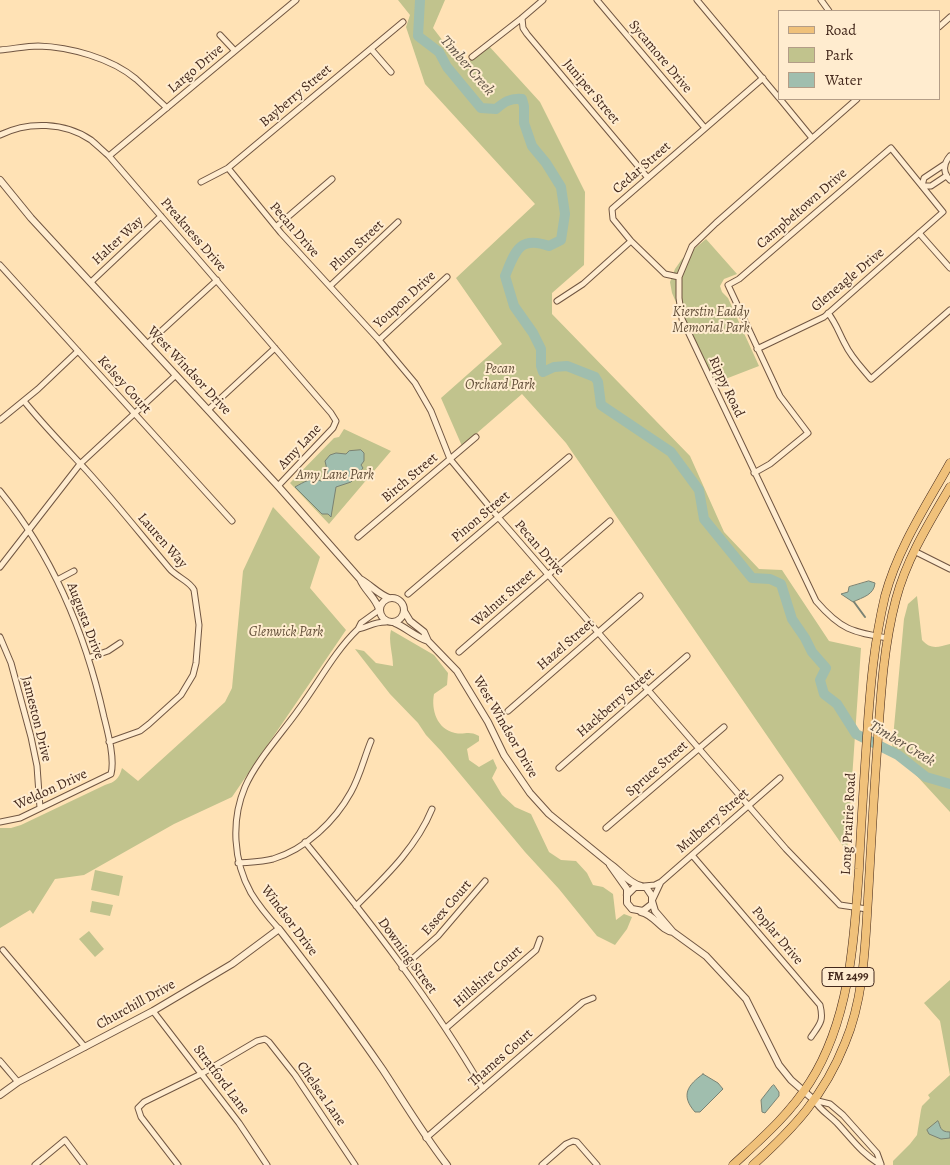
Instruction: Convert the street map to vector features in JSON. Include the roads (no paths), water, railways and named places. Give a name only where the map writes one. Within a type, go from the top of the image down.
[{"type":"main road","name":"Long Prairie Road","points":[[733,1165],[776,1126],[804,1091],[833,1036],[845,994],[856,909],[870,690],[885,596],[900,553],[950,463]]},
{"type":"main road","name":"Long Prairie Road","points":[[753,1165],[784,1137],[803,1116],[835,1067],[848,1034],[858,999],[862,974],[881,691],[888,638],[896,598],[914,551],[950,487]]},
{"type":"street","name":"Largo Drive","points":[[109,156],[296,0]]},
{"type":"street","points":[[472,57],[543,0]]},
{"type":"street","name":"Sycamore Drive","points":[[597,0],[705,128]]},
{"type":"street","points":[[697,0],[778,97]]},
{"type":"street","points":[[940,26],[950,17]]},
{"type":"street","name":"Juniper Street","points":[[522,18],[523,28],[527,34],[648,178]]},
{"type":"street","name":"Bayberry Street","points":[[200,182],[228,168],[403,22]]},
{"type":"street","points":[[220,35],[235,51]]},
{"type":"street","points":[[0,50],[36,46],[90,56],[114,66],[134,78],[167,108]]},
{"type":"street","points":[[371,49],[391,72]]},
{"type":"street","name":"Cedar Street","points":[[679,277],[665,274],[631,241],[613,219],[612,209],[763,78]]},
{"type":"street","points":[[781,100],[812,138]]},
{"type":"street","name":"Rippy Road","points":[[856,100],[692,246],[679,277],[679,298],[682,319],[816,601],[828,616],[841,625],[858,633],[888,638]]},
{"type":"street","name":"Preakness Drive","points":[[0,135],[27,127],[42,125],[62,128],[90,140],[109,156],[336,421]]},
{"type":"street","name":"Campbeltown Drive","points":[[757,349],[728,285],[739,278],[886,150],[891,148],[922,186]]},
{"type":"street","points":[[945,164],[948,178],[932,186],[922,186],[924,178],[945,164],[950,156]]},
{"type":"street","name":"Pecan Drive","points":[[228,168],[276,227],[379,340],[418,388],[431,411],[450,459],[548,575],[649,689],[748,806],[826,892],[840,905],[856,909],[867,909]]},
{"type":"street","points":[[276,227],[332,179]]},
{"type":"street","name":"West Windsor Drive","points":[[0,180],[23,209],[278,486],[360,579],[381,595],[400,601],[410,621],[424,632],[428,641],[457,671],[488,722],[504,755],[530,793],[549,814],[609,864],[619,869],[631,882],[642,886],[651,893],[657,914],[669,925],[673,932],[706,956],[746,999],[774,1057],[792,1080],[804,1091]]},
{"type":"street","name":"Gleneagle Drive","points":[[757,349],[815,322],[828,313],[943,212],[922,186]]},
{"type":"street","name":"Halter Way","points":[[91,282],[162,216]]},
{"type":"street","name":"Plum Street","points":[[330,286],[398,222]]},
{"type":"street","points":[[919,234],[950,268]]},
{"type":"street","points":[[557,301],[583,284],[631,241]]},
{"type":"street","name":"Kelsey Court","points":[[0,265],[232,521]]},
{"type":"street","name":"Youpon Drive","points":[[379,340],[447,278]]},
{"type":"street","points":[[147,344],[217,280]]},
{"type":"street","points":[[828,313],[836,324],[851,356],[871,379],[950,310]]},
{"type":"street","points":[[208,410],[275,348]]},
{"type":"street","points":[[754,473],[770,464],[808,433],[780,396],[757,349]]},
{"type":"street","points":[[0,420],[78,352]]},
{"type":"street","points":[[0,567],[80,464],[176,376]]},
{"type":"street","name":"Lauren Way","points":[[24,401],[138,529],[175,575],[192,585],[199,625],[196,663],[193,675],[181,695],[140,731],[109,742]]},
{"type":"street","name":"Amy Lane","points":[[278,486],[333,428],[336,421]]},
{"type":"street","name":"Birch Street","points":[[358,537],[476,437]]},
{"type":"street","name":"Pinon Street","points":[[408,594],[569,456]]},
{"type":"street","name":"Augusta Drive","points":[[0,491],[29,529],[57,580],[88,658],[101,703],[109,742],[111,774]]},
{"type":"street","name":"Walnut Street","points":[[459,652],[610,521]]},
{"type":"street","points":[[914,551],[950,568]]},
{"type":"street","points":[[57,580],[74,571]]},
{"type":"street","name":"West Windsor Drive","points":[[360,579],[364,589],[376,602],[381,618],[386,622]]},
{"type":"street","name":"Hazel Street","points":[[508,711],[640,596]]},
{"type":"street","points":[[379,610],[384,601],[389,598]]},
{"type":"street","name":"Windsor Drive","points":[[379,610],[361,623],[358,629],[343,644],[252,773],[240,804],[237,818],[238,863],[250,892],[363,1041],[426,1138],[446,1165]]},
{"type":"street","points":[[386,622],[395,622],[402,617],[404,611]]},
{"type":"street","name":"Windsor Drive","points":[[358,629],[372,622],[386,622]]},
{"type":"street","name":"West Windsor Drive","points":[[395,622],[419,638],[428,641]]},
{"type":"street","name":"Jameston Drive","points":[[0,637],[10,663],[31,737],[37,766],[40,808]]},
{"type":"street","points":[[88,658],[108,651],[120,643]]},
{"type":"street","name":"Hackberry Street","points":[[559,768],[687,656]]},
{"type":"street","name":"Spruce Street","points":[[606,828],[724,726]]},
{"type":"street","points":[[238,863],[273,859],[317,834],[338,812],[352,791],[371,741]]},
{"type":"street","name":"Weldon Drive","points":[[0,822],[20,818],[111,774]]},
{"type":"street","name":"Mulberry Street","points":[[642,886],[652,886],[661,882],[780,778]]},
{"type":"street","points":[[356,906],[399,862],[427,820],[432,809]]},
{"type":"street","name":"Downing Street","points":[[305,842],[356,906],[446,1028],[483,1088]]},
{"type":"street","name":"Poplar Drive","points":[[692,855],[820,1005],[823,1015],[821,1022],[811,1037]]},
{"type":"street","name":"West Windsor Drive","points":[[609,864],[627,889],[627,903],[629,906],[651,916],[667,931],[673,932]]},
{"type":"street","name":"Essex Court","points":[[402,968],[438,936],[484,881]]},
{"type":"street","name":"Mulberry Street","points":[[652,901],[661,882]]},
{"type":"street","points":[[628,895],[632,889],[642,886]]},
{"type":"street","points":[[639,912],[647,910],[652,901]]},
{"type":"street","name":"Churchill Drive","points":[[0,1095],[18,1082],[153,1011],[232,964],[279,929]]},
{"type":"street","name":"Hillshire Court","points":[[446,1028],[536,950],[540,939]]},
{"type":"street","points":[[3,950],[85,1047]]},
{"type":"street","name":"Thames Court","points":[[426,1138],[583,1002],[592,998]]},
{"type":"street","name":"Stratford Lane","points":[[153,1011],[248,1135],[267,1165]]},
{"type":"street","name":"Chelsea Lane","points":[[201,1074],[256,1042],[265,1040],[269,1042],[295,1075],[355,1165]]},
{"type":"street","points":[[0,1061],[18,1082]]},
{"type":"street","points":[[178,1165],[141,1117],[138,1108],[144,1102],[201,1074]]},
{"type":"street","points":[[804,1091],[868,1157],[881,1165]]},
{"type":"street","points":[[814,1100],[830,1104],[842,1114],[877,1153],[881,1165]]},
{"type":"street","points":[[35,1165],[65,1140],[84,1165]]},
{"type":"street","points":[[542,1165],[566,1144],[573,1141],[577,1142],[597,1165]]},
{"type":"water","points":[[361,450],[364,453],[364,461],[361,465],[363,468],[351,482],[336,487],[331,517],[328,514],[322,514],[295,487],[308,481],[326,479],[328,474],[325,461],[330,455],[336,453],[346,454],[349,451]]},
{"type":"water","points":[[869,581],[875,583],[874,587],[864,597],[853,602],[841,594],[848,592],[849,587]]},
{"type":"water","points":[[703,1074],[718,1083],[723,1089],[700,1112],[695,1112],[690,1106],[687,1095],[693,1082]]},
{"type":"water","points":[[774,1085],[779,1092],[779,1096],[765,1113],[762,1112],[761,1100]]},
{"type":"water","points":[[938,1121],[942,1130],[950,1132],[950,1138],[941,1139],[929,1134],[927,1130]]},
{"type":"waterway","name":"Timber Creek","points":[[420,0],[418,36],[439,52],[447,67],[481,108],[496,109],[507,101],[522,99],[524,123],[532,146],[546,163],[561,187],[565,214],[561,240],[549,246],[539,243],[525,244],[515,253],[505,276],[514,306],[533,333],[541,349],[543,372],[554,367],[567,366],[595,377],[598,382],[601,405],[671,452],[699,490],[704,519],[752,578],[770,579],[781,584],[792,619],[812,652],[826,668],[820,680],[824,694],[837,704],[856,734],[898,755],[926,777],[950,784]]},
{"type":"waterway","points":[[854,602],[865,617]]},
{"type":"park label","name":"Kierstin Eaddy Memorial Park","points":[[711,322]]},
{"type":"park label","name":"Pecan Orchard Park","points":[[500,378]]},
{"type":"park label","name":"Amy Lane Park","points":[[335,476]]},
{"type":"park label","name":"Glenwick Park","points":[[286,633]]}]
